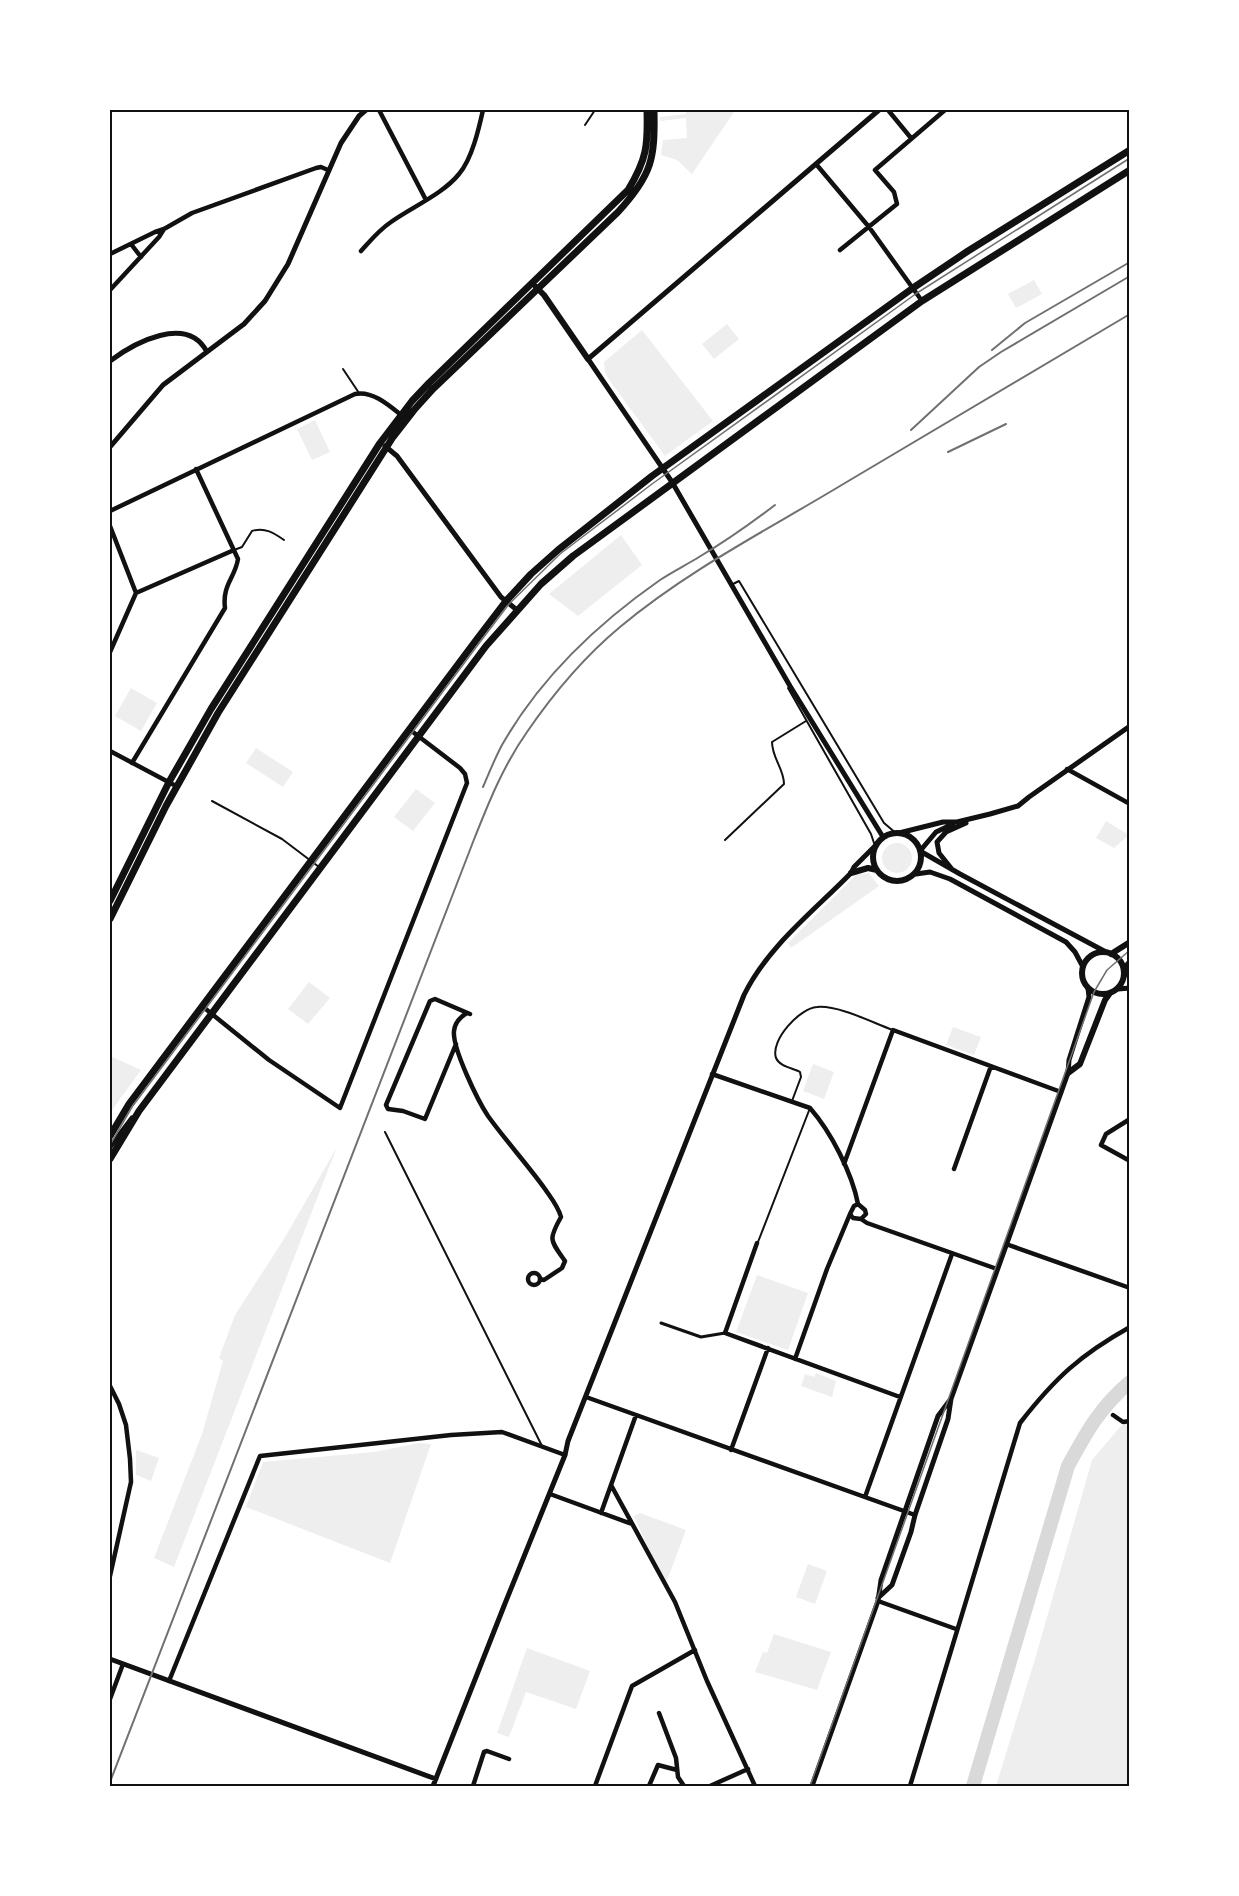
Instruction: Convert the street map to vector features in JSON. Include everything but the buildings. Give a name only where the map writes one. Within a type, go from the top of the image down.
[{"type":"main road","points":[[536,287],[628,190],[638,173],[648,144],[647,110]]},
{"type":"main road","points":[[110,901],[172,784],[383,445],[403,417],[634,195],[645,177],[652,156],[654,110]]},
{"type":"main road","points":[[110,1136],[129,1104],[409,729],[506,601],[531,574],[652,476],[913,288],[1130,150]]},
{"type":"main road","points":[[110,1159],[112,1149],[139,1111],[486,646],[541,584],[573,556],[922,301],[1130,170]]},
{"type":"main road","points":[[536,287],[588,359]]},
{"type":"main road","points":[[110,920],[172,784]]},
{"type":"main road","points":[[898,833],[913,840],[920,851],[921,863],[916,874],[906,880],[895,881],[883,876],[877,870],[873,859],[875,846],[883,837],[898,833]]},
{"type":"main road","points":[[851,873],[868,868],[877,870]]},
{"type":"main road","points":[[1130,942],[1108,953],[1092,956],[1083,967],[1083,978],[1088,988],[1099,994],[1110,993],[1118,989],[1123,982],[1124,969],[1130,962]]},
{"type":"main road","points":[[1108,953],[1118,958],[1130,976]]},
{"type":"main road","points":[[1068,1073],[1080,1065],[1105,1000],[1110,993]]},
{"type":"street","points":[[110,447],[164,385],[244,324],[265,301],[281,277],[346,133],[366,110]]},
{"type":"street","points":[[379,110],[426,200]]},
{"type":"street","points":[[361,251],[390,222],[426,200],[460,173],[477,134],[483,110]]},
{"type":"street","points":[[879,110],[588,359],[684,502],[848,782],[883,837]]},
{"type":"street","points":[[888,110],[911,138]]},
{"type":"street","points":[[840,250],[897,204],[894,192],[875,170],[945,110]]},
{"type":"street","points":[[816,164],[869,227],[922,301]]},
{"type":"street","points":[[110,254],[192,213],[228,199],[316,168],[321,167],[328,170]]},
{"type":"street","points":[[110,290],[164,229]]},
{"type":"street","points":[[131,244],[141,257]]},
{"type":"street","points":[[110,361],[138,344],[170,334],[185,333],[193,336],[203,344],[207,352]]},
{"type":"street","points":[[110,511],[359,393],[373,396],[403,417]]},
{"type":"street","points":[[383,445],[397,456],[467,553],[506,601],[517,610]]},
{"type":"street","points":[[132,763],[225,608],[227,584],[237,568],[238,559],[196,469]]},
{"type":"street","points":[[110,526],[136,593]]},
{"type":"street","points":[[110,652],[136,593],[234,550]]},
{"type":"street","points":[[898,833],[943,822],[975,818],[1018,806],[1130,726]]},
{"type":"street","points":[[202,1006],[269,1060],[340,1108],[467,783],[465,774],[460,768],[409,729]]},
{"type":"street","points":[[110,751],[172,784]]},
{"type":"street","points":[[1067,769],[1130,804]]},
{"type":"street","points":[[954,871],[939,854],[937,842],[946,832],[975,818]]},
{"type":"street","points":[[957,822],[936,832],[920,851],[1108,953]]},
{"type":"street","points":[[433,1786],[550,1494],[568,1441],[744,995],[756,972],[769,955],[875,846]]},
{"type":"street","points":[[916,874],[930,872],[950,879],[1066,942],[1075,952],[1083,967]]},
{"type":"street","points":[[878,1599],[892,1585],[911,1532],[948,1419],[951,1399],[1068,1073],[1069,1060],[1089,998],[1088,988]]},
{"type":"street","points":[[1118,989],[1130,988]]},
{"type":"street","points":[[456,1044],[425,1119],[388,1109],[386,1105],[430,1001],[435,999],[469,1014],[456,1022],[453,1034],[456,1044],[460,1058],[486,1113],[559,1209],[561,1217],[551,1236],[552,1242],[565,1261],[562,1268],[544,1280],[540,1279]]},
{"type":"street","points":[[844,1164],[894,1030],[1061,1092]]},
{"type":"street","points":[[954,1169],[991,1066]]},
{"type":"street","points":[[712,1074],[810,1108],[821,1120],[844,1164],[858,1204],[865,1210],[866,1214],[861,1219]]},
{"type":"street","points":[[1130,1119],[1106,1134],[1101,1145],[1130,1161]]},
{"type":"street","points":[[795,1359],[827,1269],[850,1214],[854,1206],[858,1204]]},
{"type":"street","points":[[850,1214],[853,1218],[997,1269]]},
{"type":"street","points":[[725,1333],[758,1243]]},
{"type":"street","points":[[1006,1244],[1130,1288]]},
{"type":"street","points":[[865,1497],[951,1254]]},
{"type":"street","points":[[661,1323],[701,1337],[725,1333],[900,1397]]},
{"type":"street","points":[[910,1786],[1020,1423],[1060,1376],[1077,1361],[1099,1344],[1130,1327]]},
{"type":"street","points":[[731,1450],[768,1348]]},
{"type":"street","points":[[110,1386],[126,1425],[130,1459],[130,1482],[112,1551],[110,1576]]},
{"type":"street","points":[[586,1397],[915,1515]]},
{"type":"street","points":[[812,1786],[878,1599],[881,1580],[938,1416],[951,1399]]},
{"type":"street","points":[[601,1513],[636,1415]]},
{"type":"street","points":[[1113,1415],[1123,1422],[1130,1421]]},
{"type":"street","points":[[169,1681],[260,1456],[451,1435],[502,1432],[565,1455]]},
{"type":"street","points":[[611,1485],[675,1602],[755,1786]]},
{"type":"street","points":[[550,1494],[632,1524]]},
{"type":"street","points":[[878,1599],[956,1629]]},
{"type":"street","points":[[595,1786],[632,1686],[694,1650]]},
{"type":"street","points":[[110,1659],[436,1779]]},
{"type":"street","points":[[110,1699],[123,1664]]},
{"type":"street","points":[[659,1713],[676,1758],[678,1777],[684,1786]]},
{"type":"street","points":[[473,1786],[484,1752],[508,1759]]},
{"type":"street","points":[[650,1786],[658,1765],[676,1770]]},
{"type":"street","points":[[710,1786],[748,1768]]},
{"type":"lane","points":[[585,125],[595,110]]},
{"type":"lane","points":[[343,369],[359,393]]},
{"type":"lane","points":[[234,550],[242,547],[252,531],[258,529],[270,531],[284,540]]},
{"type":"lane","points":[[875,846],[729,586],[739,581],[884,823],[898,833]]},
{"type":"lane","points":[[725,840],[784,784],[784,777],[772,751],[772,742],[806,721]]},
{"type":"lane","points":[[212,801],[282,839],[322,868]]},
{"type":"lane","points":[[792,1101],[801,1077],[800,1072],[781,1064],[776,1058],[776,1049],[786,1026],[815,1007],[840,1011],[894,1030]]},
{"type":"lane","points":[[758,1243],[810,1108]]},
{"type":"lane","points":[[385,1132],[542,1446]]},
{"type":"shaded area","points":[[686,110],[730,110],[734,112],[692,174],[677,160],[661,155],[663,140],[687,138],[686,118],[660,121],[660,117],[686,114]]},
{"type":"shaded area","points":[[1034,280],[1042,294],[1016,308],[1008,294]]},
{"type":"shaded area","points":[[727,324],[739,339],[714,359],[702,344]]},
{"type":"shaded area","points":[[642,330],[713,421],[665,456],[605,372],[604,362]]},
{"type":"shaded area","points":[[315,420],[330,452],[312,460],[297,429]]},
{"type":"shaded area","points":[[621,535],[642,565],[578,616],[549,594]]},
{"type":"shaded area","points":[[131,688],[157,703],[141,731],[115,716]]},
{"type":"shaded area","points":[[256,748],[293,772],[283,787],[246,763]]},
{"type":"shaded area","points":[[416,789],[435,803],[413,831],[394,817]]},
{"type":"shaded area","points":[[1106,821],[1129,835],[1114,848],[1096,838]]},
{"type":"shaded area","points":[[897,843],[908,847],[912,858],[908,869],[897,873],[886,869],[882,858],[886,847]]},
{"type":"shaded area","points":[[869,873],[879,886],[791,948],[788,943],[856,875]]},
{"type":"shaded area","points":[[309,982],[330,998],[308,1024],[288,1009]]},
{"type":"shaded area","points":[[953,1027],[981,1037],[974,1055],[946,1045]]},
{"type":"shaded area","points":[[110,1056],[141,1070],[110,1113]]},
{"type":"shaded area","points":[[813,1064],[834,1072],[824,1099],[803,1091]]},
{"type":"shaded area","points":[[337,1147],[174,1567],[154,1558],[202,1434],[223,1361],[219,1358],[235,1315],[284,1239]]},
{"type":"shaded area","points":[[757,1275],[808,1293],[788,1350],[736,1332]]},
{"type":"shaded area","points":[[816,1373],[836,1381],[832,1397],[801,1386],[805,1374],[814,1377]]},
{"type":"shaded area","points":[[1129,1421],[1129,1786],[996,1786],[1092,1460],[1120,1427]]},
{"type":"shaded area","points":[[419,1443],[431,1444],[390,1563],[246,1507],[263,1462],[374,1452]]},
{"type":"shaded area","points":[[136,1450],[159,1458],[151,1481],[136,1475]]},
{"type":"shaded area","points":[[640,1513],[686,1530],[665,1586],[634,1516]]},
{"type":"shaded area","points":[[808,1564],[827,1571],[815,1604],[796,1597]]},
{"type":"shaded area","points":[[774,1634],[831,1652],[817,1690],[755,1672],[763,1652],[767,1653]]},
{"type":"shaded area","points":[[527,1648],[590,1671],[576,1709],[526,1692],[509,1737],[497,1733]]},
{"type":"waterway","points":[[973,1786],[1068,1466],[1102,1411],[1130,1382]]},
{"type":"tram line","points":[[110,1145],[132,1107],[480,642],[509,604],[560,554],[652,484],[917,293],[1130,158]]},
{"type":"tram line","points":[[810,1786],[1094,992],[1107,970],[1130,950]]},
{"type":"railway","points":[[992,350],[1025,323],[1130,262]]},
{"type":"railway","points":[[911,430],[979,367],[1130,276]]},
{"type":"railway","points":[[110,1782],[490,799],[527,732],[558,690],[594,651],[620,627],[673,587],[1130,314]]},
{"type":"railway","points":[[948,452],[1006,424]]},
{"type":"railway","points":[[483,787],[499,750],[517,720],[552,675],[592,634],[665,577],[728,539],[775,505]]}]
